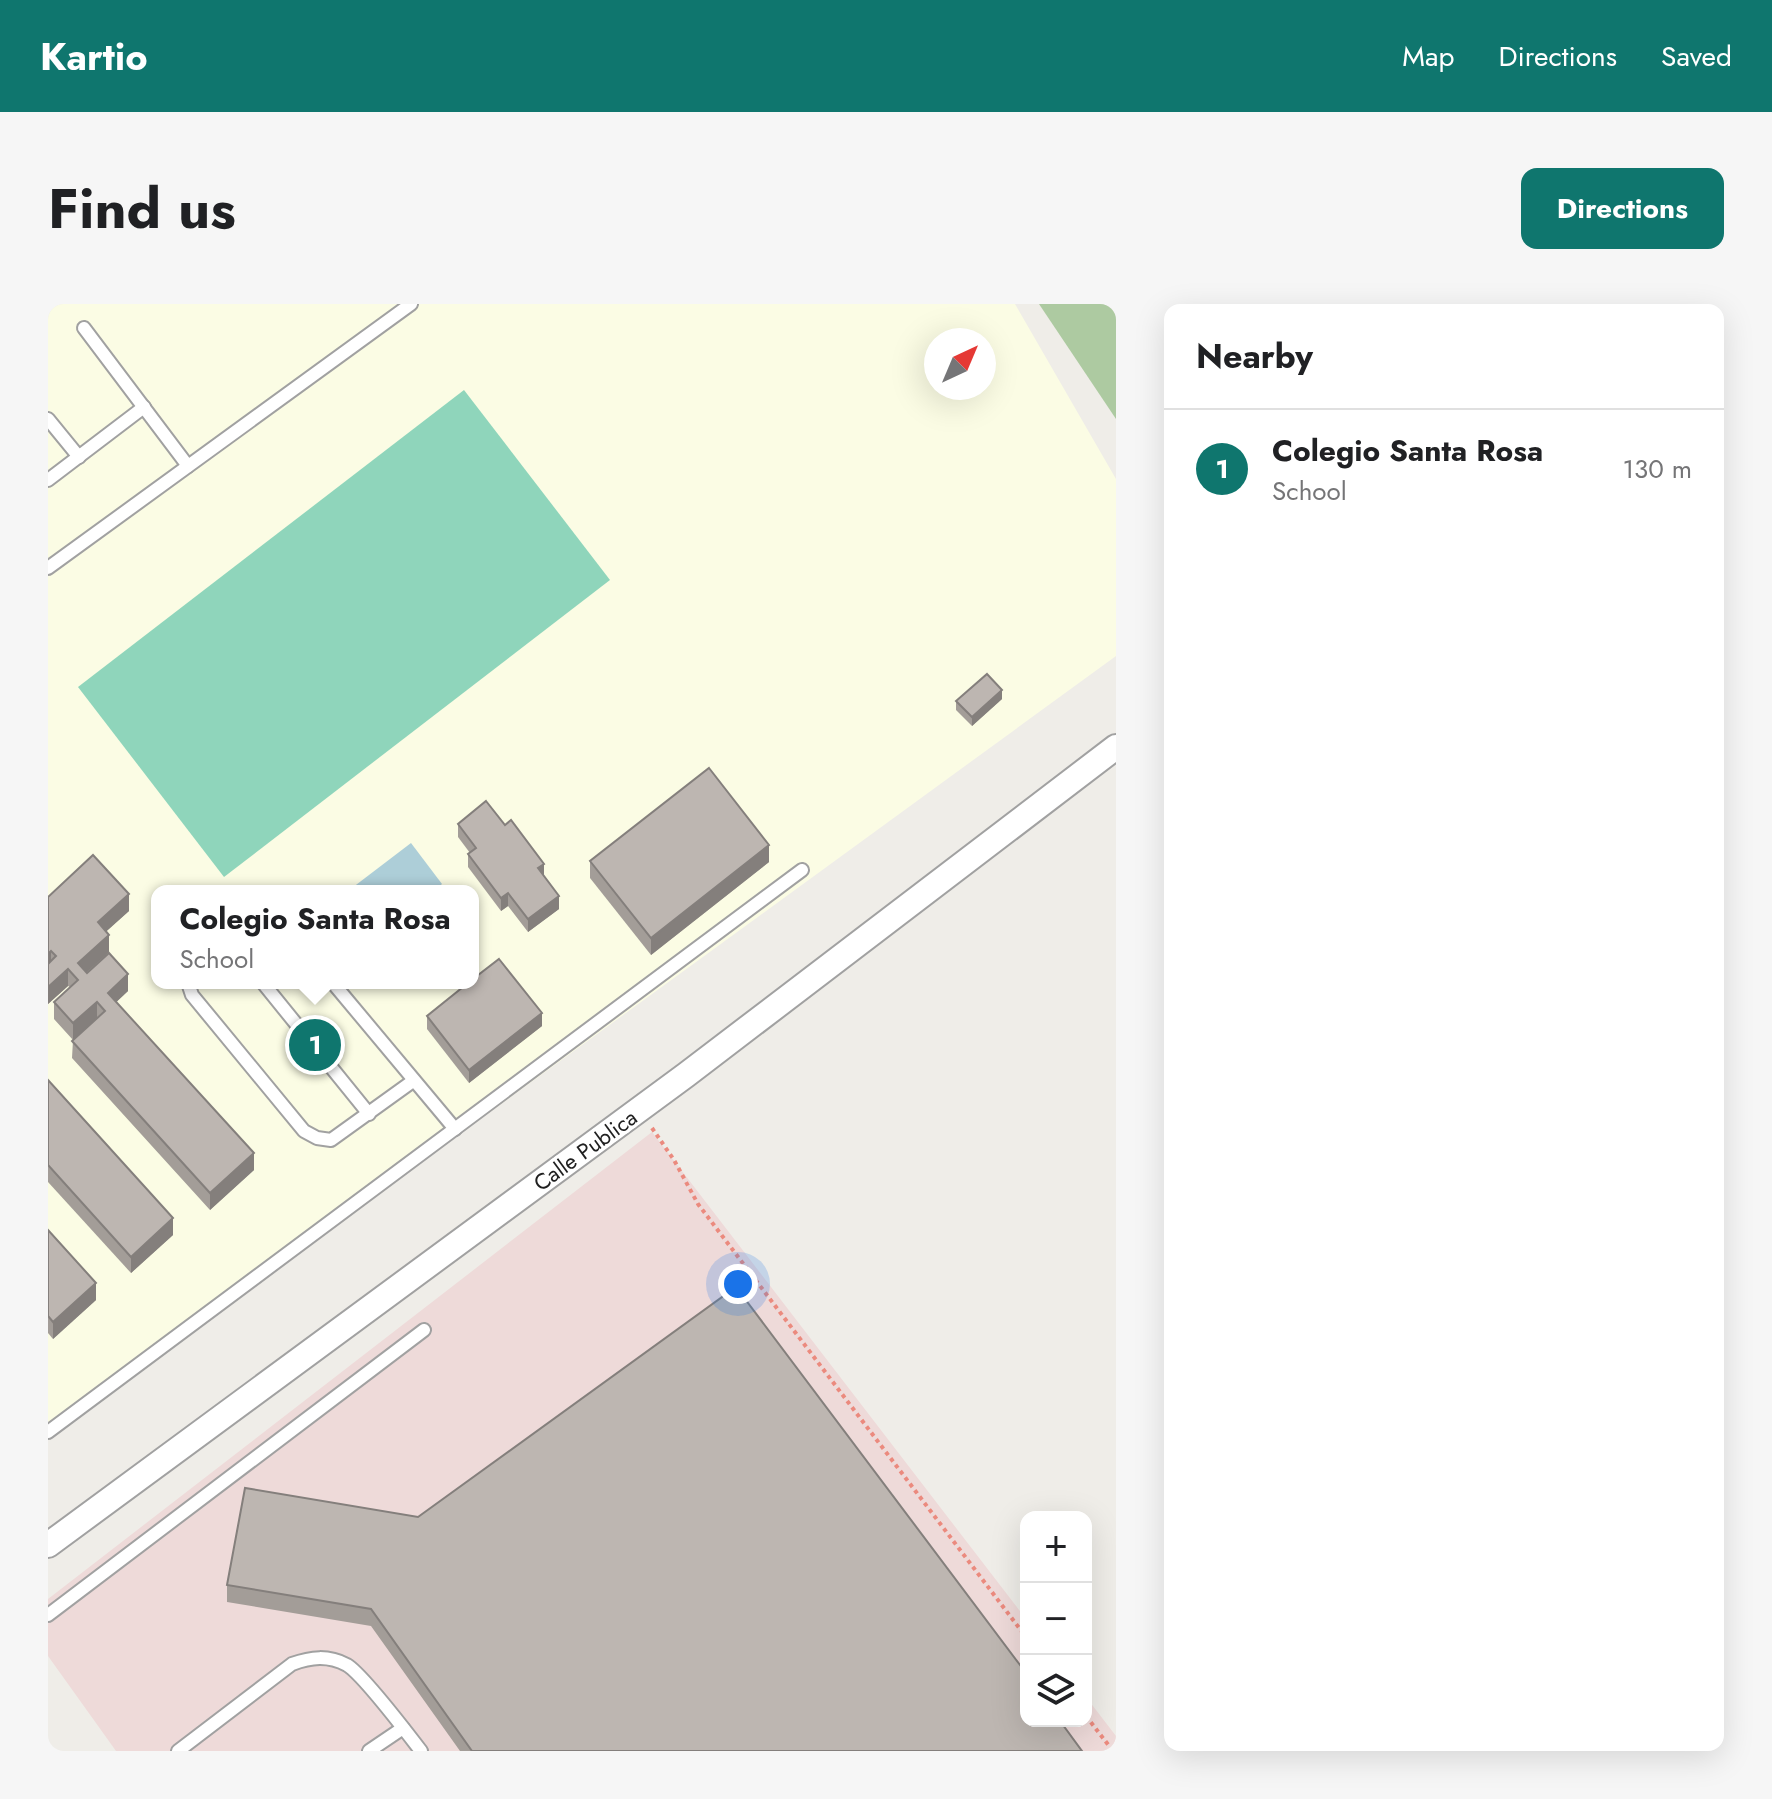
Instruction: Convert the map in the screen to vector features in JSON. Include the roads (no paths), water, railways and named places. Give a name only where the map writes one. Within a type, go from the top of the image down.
[{"type":"street","name":"Calle Publica","points":[[48,1545],[640,1110],[1116,747]]},
{"type":"lane","points":[[48,568],[411,304]]},
{"type":"lane","points":[[84,328],[188,466]]},
{"type":"lane","points":[[48,480],[144,407]]},
{"type":"lane","points":[[48,419],[79,457]]},
{"type":"lane","points":[[48,1432],[802,870]]},
{"type":"lane","points":[[190,989],[304,1131],[317,1138],[331,1140],[413,1081]]},
{"type":"lane","points":[[268,989],[369,1114]]},
{"type":"lane","points":[[338,989],[455,1129]]},
{"type":"lane","points":[[48,1615],[424,1330]]},
{"type":"lane","points":[[178,1751],[292,1664],[310,1658],[330,1659],[350,1667],[421,1751]]},
{"type":"lane","points":[[369,1751],[403,1728]]},
{"type":"water","points":[[411,843],[442,884],[441,885],[356,885]]},
{"type":"place","name":"Colegio Santa Rosa","points":[[315,1045]]}]
